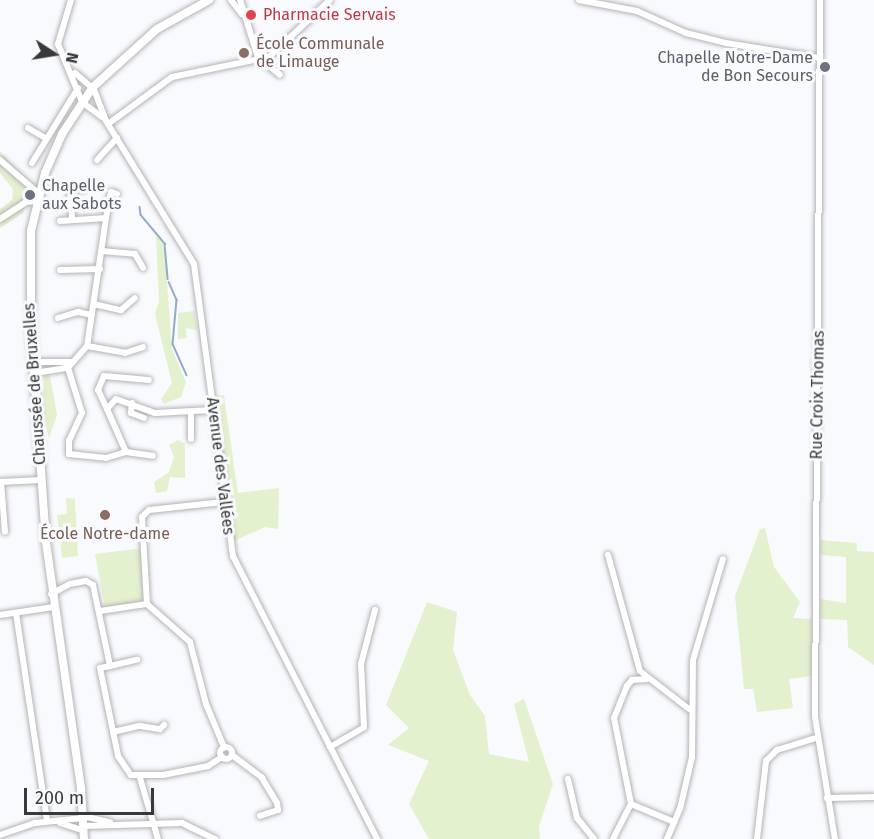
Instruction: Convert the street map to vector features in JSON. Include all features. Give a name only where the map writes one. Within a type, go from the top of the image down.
[{"type":"main road","name":"Chaussée de Bruxelles","points":[[84,826],[51,594],[41,480],[29,274],[37,197],[62,134],[93,87],[157,29],[209,0]]},
{"type":"street","points":[[70,0],[58,44],[74,73],[82,102]]},
{"type":"street","points":[[231,0],[244,16]]},
{"type":"street","points":[[240,0],[261,60],[280,75]]},
{"type":"street","points":[[107,122],[172,77],[261,60],[284,46],[330,0]]},
{"type":"street","points":[[579,0],[637,11],[706,38],[819,58]]},
{"type":"street","name":"Rue Croix Thomas","points":[[820,0],[816,738],[835,839]]},
{"type":"street","points":[[74,73],[93,87]]},
{"type":"street","name":"Avenue des Vallées","points":[[93,87],[107,122],[194,264],[223,502],[233,556],[377,839]]},
{"type":"street","points":[[33,163],[45,138],[78,88]]},
{"type":"street","name":"Avenue des Vallées","points":[[82,102],[107,122]]},
{"type":"street","points":[[28,128],[45,138]]},
{"type":"street","points":[[97,160],[117,138]]},
{"type":"street","points":[[0,160],[37,197],[0,219]]},
{"type":"street","points":[[72,217],[70,190],[83,189]]},
{"type":"street","points":[[35,373],[68,368],[87,346],[111,192],[117,194]]},
{"type":"street","points":[[60,221],[72,217],[106,218]]},
{"type":"street","points":[[102,251],[134,251],[143,268]]},
{"type":"street","points":[[60,270],[100,269]]},
{"type":"street","points":[[94,304],[121,310],[135,298]]},
{"type":"street","points":[[58,318],[78,312],[92,315]]},
{"type":"street","points":[[87,346],[125,353],[143,347]]},
{"type":"street","points":[[34,362],[73,362]]},
{"type":"street","points":[[68,368],[82,413],[69,441],[69,454],[106,458],[126,452],[153,456]]},
{"type":"street","points":[[126,452],[98,390],[104,376],[149,380]]},
{"type":"street","points":[[107,409],[116,399],[132,402],[155,413],[190,413],[212,410]]},
{"type":"street","points":[[132,402],[131,413],[144,418]]},
{"type":"street","points":[[190,413],[191,439]]},
{"type":"street","points":[[5,532],[0,482],[41,480]]},
{"type":"street","points":[[223,502],[144,512],[147,604],[190,642],[206,704],[224,747],[262,778],[277,803],[278,810],[260,816]]},
{"type":"street","points":[[608,555],[620,584],[629,642],[647,679],[689,709]]},
{"type":"street","points":[[667,839],[692,757],[689,709],[695,651],[723,559]]},
{"type":"street","points":[[50,582],[70,584],[86,581],[93,585],[110,666]]},
{"type":"street","points":[[51,594],[70,584]]},
{"type":"street","points":[[100,611],[147,604]]},
{"type":"street","points":[[0,615],[53,607]]},
{"type":"street","points":[[330,747],[364,727],[361,664],[375,610]]},
{"type":"street","points":[[16,613],[47,822]]},
{"type":"street","points":[[137,660],[100,668],[122,765],[140,778],[158,839]]},
{"type":"street","points":[[614,839],[631,804],[615,709],[632,680],[647,679]]},
{"type":"street","points":[[113,732],[140,726],[160,729],[164,725]]},
{"type":"street","points":[[757,839],[766,761],[777,750],[816,738]]},
{"type":"street","points":[[806,742],[818,751]]},
{"type":"street","points":[[222,757],[224,747]]},
{"type":"street","points":[[140,778],[208,766],[222,757],[232,755]]},
{"type":"street","points":[[568,779],[577,818],[594,839]]},
{"type":"street","points":[[827,798],[874,797]]},
{"type":"street","points":[[631,804],[674,822]]},
{"type":"street","points":[[0,835],[47,822],[84,826],[117,823],[182,823],[215,839]]},
{"type":"street","points":[[57,822],[84,826],[117,823]]},
{"type":"green space","points":[[0,151],[29,181],[23,213],[0,228],[0,209],[12,200],[13,189],[0,173]]},
{"type":"green space","points":[[156,236],[162,240],[165,255],[172,349],[186,382],[181,397],[164,404],[161,399],[172,383],[155,314],[159,301]]},
{"type":"green space","points":[[194,311],[197,330],[186,328],[187,338],[178,339],[178,313]]},
{"type":"green space","points":[[44,374],[50,376],[57,415],[49,438],[43,411]]},
{"type":"green space","points":[[224,395],[238,493],[279,488],[278,529],[265,527],[232,542],[214,396]]},
{"type":"green space","points":[[178,440],[185,444],[185,478],[170,477],[167,491],[156,493],[154,482],[169,472],[174,457],[169,445]]},
{"type":"green space","points":[[66,498],[75,499],[78,556],[62,558],[57,515],[67,514]]},
{"type":"green space","points":[[765,528],[774,567],[800,602],[793,618],[812,619],[812,676],[789,679],[793,708],[757,712],[753,689],[744,689],[735,596],[760,529]]},
{"type":"green space","points":[[820,540],[857,543],[857,551],[874,552],[874,665],[848,647],[847,620],[820,619],[820,599],[846,603],[846,557],[820,555]]},
{"type":"green space","points":[[143,548],[144,601],[105,607],[95,554]]},
{"type":"green space","points":[[427,602],[457,612],[453,650],[470,695],[485,716],[489,754],[529,762],[514,704],[524,699],[553,784],[539,826],[540,839],[429,839],[409,804],[429,761],[388,745],[409,728],[386,705]]},
{"type":"waterway","points":[[140,207],[141,215],[165,244],[168,279]]},
{"type":"waterway","points":[[169,282],[177,300],[173,344],[187,375]]},
{"type":"place","name":"Pharmacie Servais","points":[[251,15]]},
{"type":"place","name":"École Communale de Limauge","points":[[244,53]]},
{"type":"place","name":"Chapelle Notre-Dame de Bon Secours","points":[[825,67]]},
{"type":"place","name":"Chapelle aux Sabots","points":[[30,195]]},
{"type":"place","name":"École Notre-dame","points":[[105,515]]}]
